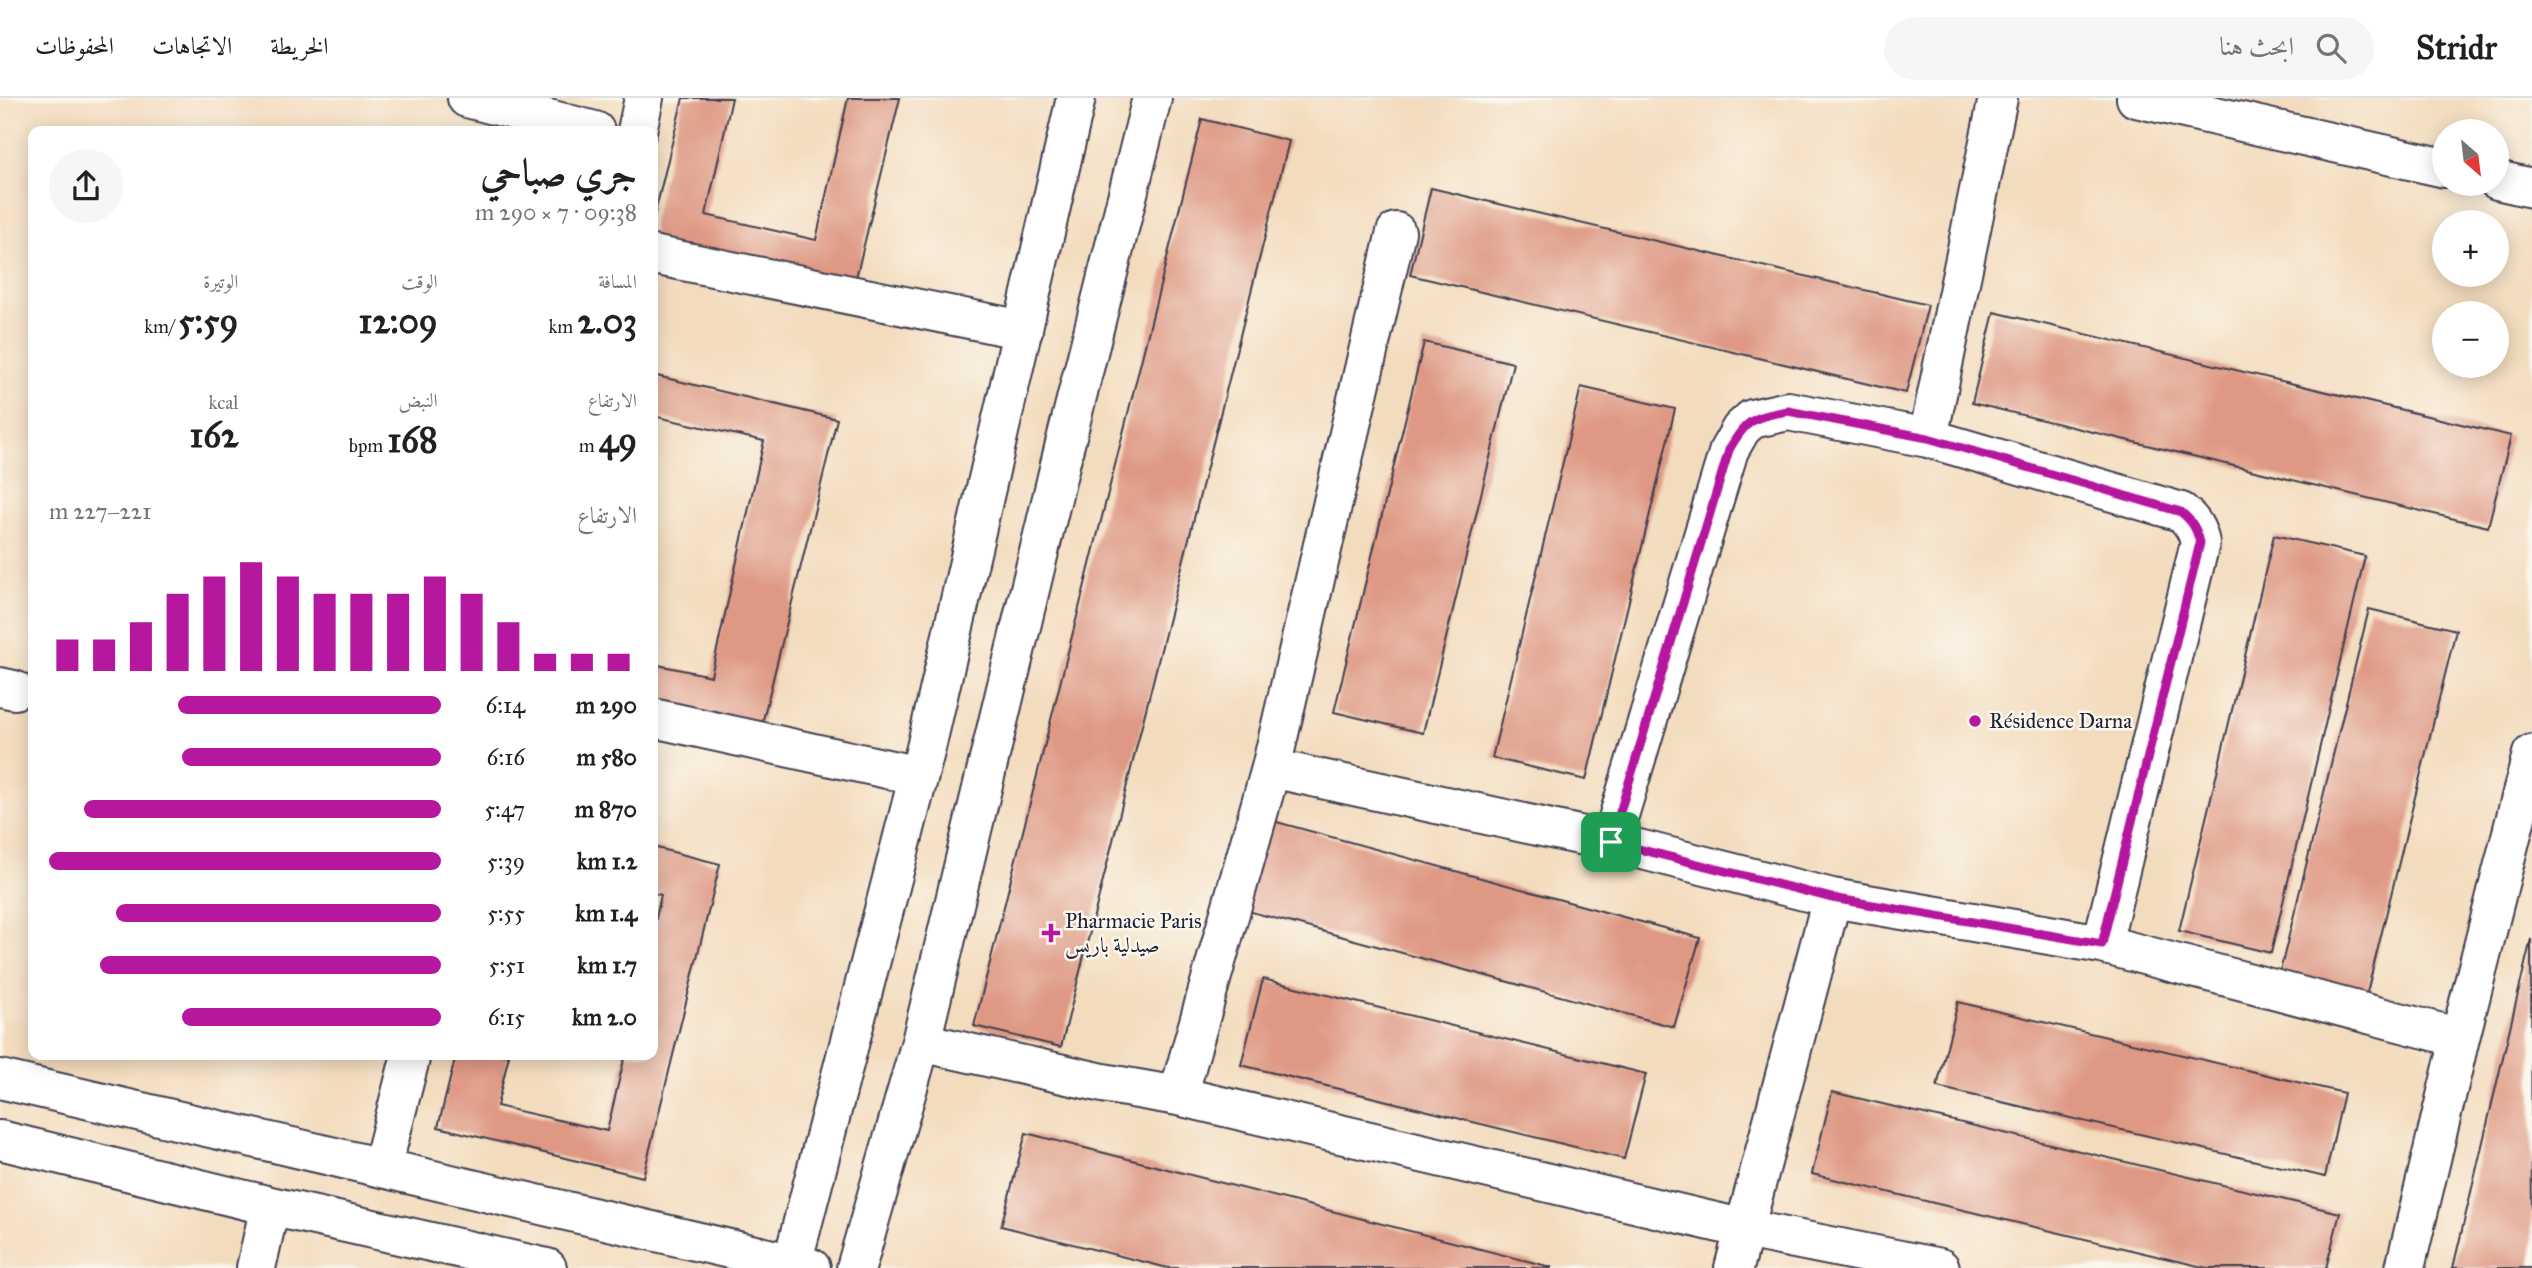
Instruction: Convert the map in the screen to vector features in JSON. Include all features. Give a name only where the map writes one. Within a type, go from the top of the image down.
[{"type":"street","points":[[467,98],[576,126]]},
{"type":"street","points":[[638,126],[644,98]]},
{"type":"street","points":[[0,1079],[798,1266],[919,776],[1076,98]]},
{"type":"street","points":[[856,1268],[921,1042],[1152,98]]},
{"type":"street","points":[[1928,438],[1998,98]]},
{"type":"street","points":[[2136,98],[2432,165]]},
{"type":"street","points":[[2510,183],[2532,188]]},
{"type":"street","points":[[1178,1096],[1271,768],[1396,232]]},
{"type":"street","points":[[658,256],[1023,330]]},
{"type":"street","points":[[1611,842],[1729,450],[1741,429],[1752,419],[1788,411],[1928,438],[2181,512],[2197,530],[2200,543],[2102,944]]},
{"type":"street","points":[[658,719],[919,776]]},
{"type":"street","points":[[2405,1268],[2532,754]]},
{"type":"street","points":[[1271,768],[1611,842],[1832,898],[2102,944],[2460,1038]]},
{"type":"street","points":[[1734,1268],[1832,898]]},
{"type":"street","points":[[921,1042],[1103,1083],[1178,1096],[1745,1230],[1940,1268]]},
{"type":"street","points":[[382,1167],[410,1060]]},
{"type":"street","points":[[0,1140],[270,1206],[547,1268]]},
{"type":"street","points":[[256,1268],[270,1206]]},
{"type":"building","points":[[683,98],[732,98],[706,215],[816,240],[848,98],[900,98],[852,294],[658,247],[658,200]]},
{"type":"building","points":[[1202,119],[1289,141],[1061,1047],[974,1026]]},
{"type":"building","points":[[1431,188],[1928,305],[1906,393],[1410,275]]},
{"type":"building","points":[[1994,312],[2511,436],[2488,527],[1972,403]]},
{"type":"building","points":[[1424,342],[1513,363],[1423,733],[1334,712]]},
{"type":"building","points":[[658,376],[837,419],[760,732],[658,707],[658,665],[711,676],[764,441],[658,417]]},
{"type":"building","points":[[1581,387],[1675,409],[1586,780],[1492,758]]},
{"type":"building","points":[[2274,535],[2365,556],[2271,953],[2179,931]]},
{"type":"building","points":[[2369,609],[2456,630],[2363,1009],[2276,988]]},
{"type":"building","points":[[1262,818],[1700,938],[1674,1027],[1237,908]]},
{"type":"building","points":[[658,848],[720,864],[643,1177],[438,1127],[455,1060],[508,1060],[497,1106],[607,1131],[624,1060],[658,1060],[658,909],[661,895],[658,894]]},
{"type":"building","points":[[2531,939],[2532,1268],[2453,1268]]},
{"type":"building","points":[[1263,979],[1646,1074],[1624,1159],[1241,1065]]},
{"type":"building","points":[[1958,1002],[2344,1093],[2325,1177],[1937,1087]]},
{"type":"building","points":[[1832,1092],[2340,1213],[2326,1268],[2207,1268],[1812,1174]]},
{"type":"building","points":[[1026,1133],[1551,1268],[1168,1268],[1001,1226]]},
{"type":"place","name":"Résidence Darna","points":[[1975,721]]},
{"type":"place","name":"Pharmacie Paris صيدلية باريس","points":[[1051,933]]},
{"type":"route","points":[[1788,411],[1928,438],[2181,512],[2197,530],[2200,543],[2102,944],[1832,898],[1611,842],[1729,450],[1741,429],[1752,419],[1788,411]]}]
